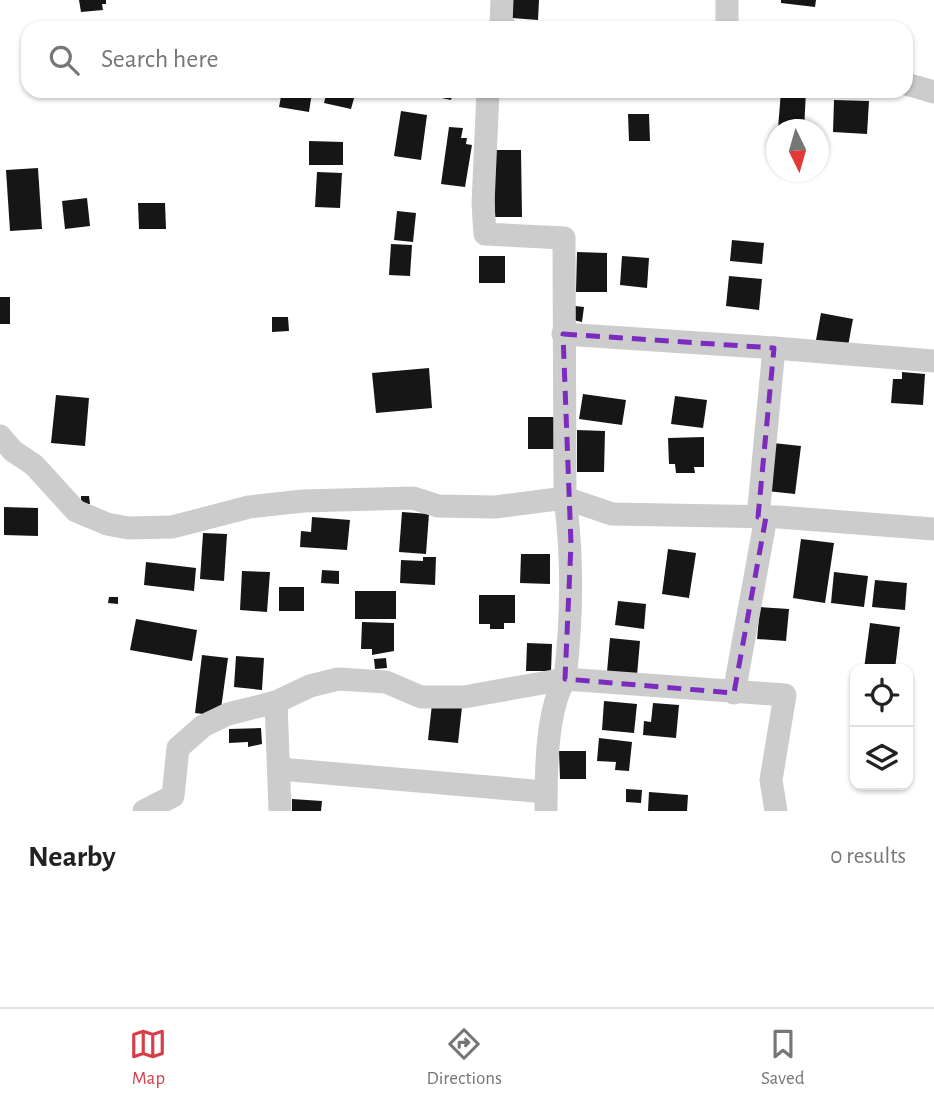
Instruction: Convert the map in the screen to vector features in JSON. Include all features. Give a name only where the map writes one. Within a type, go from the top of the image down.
[{"type":"street","points":[[502,0],[502,21]]},
{"type":"street","points":[[913,86],[934,92]]},
{"type":"street","points":[[279,769],[546,802],[557,693],[565,680],[570,635],[571,556],[565,498],[564,238],[485,234],[483,204],[488,98]]},
{"type":"street","points":[[564,334],[934,361]]},
{"type":"street","points":[[734,693],[762,517],[774,348]]},
{"type":"street","points":[[0,436],[13,451],[34,465],[76,511],[107,524],[128,528],[172,527],[249,507],[303,502],[413,498],[438,506],[495,506],[565,498],[612,514],[762,517],[934,529]]},
{"type":"street","points":[[144,811],[171,804],[178,748],[203,726],[228,714],[276,702],[310,686],[338,679],[386,682],[421,697],[464,697],[565,680],[785,695],[771,780],[776,811]]},
{"type":"street","points":[[276,702],[280,811]]},
{"type":"highlighted area","points":[[563,334],[774,348],[758,517],[766,517],[734,693],[565,679],[571,544]]},
{"type":"building","points":[[79,0],[106,0],[106,4],[102,4],[103,10],[81,12]]},
{"type":"building","points":[[513,0],[539,0],[538,20],[512,18]]},
{"type":"building","points":[[781,0],[816,0],[815,7],[781,3]]},
{"type":"building","points":[[281,98],[311,98],[309,112],[279,107]]},
{"type":"building","points":[[325,98],[354,98],[351,109],[324,103]]},
{"type":"building","points":[[780,98],[806,98],[805,119],[779,119]]},
{"type":"building","points":[[834,100],[869,101],[867,134],[833,132]]},
{"type":"building","points":[[401,111],[427,115],[421,160],[394,156]]},
{"type":"building","points":[[628,114],[649,114],[650,141],[629,141]]},
{"type":"building","points":[[449,127],[463,128],[461,138],[467,138],[466,144],[472,145],[465,187],[441,184]]},
{"type":"building","points":[[309,141],[343,142],[343,165],[309,165]]},
{"type":"building","points":[[493,150],[521,150],[522,217],[495,217]]},
{"type":"building","points":[[38,168],[42,229],[10,231],[6,170]]},
{"type":"building","points":[[317,172],[342,173],[340,208],[315,207]]},
{"type":"building","points":[[87,198],[90,226],[65,229],[62,201]]},
{"type":"building","points":[[138,203],[165,203],[166,229],[139,229]]},
{"type":"building","points":[[397,211],[416,213],[413,242],[394,240]]},
{"type":"building","points":[[732,240],[764,243],[762,264],[730,261]]},
{"type":"building","points":[[391,244],[412,245],[410,276],[389,275]]},
{"type":"building","points":[[577,252],[607,253],[607,292],[576,292]]},
{"type":"building","points":[[479,256],[505,256],[505,283],[479,283]]},
{"type":"building","points":[[622,256],[649,258],[647,288],[620,285]]},
{"type":"building","points":[[729,276],[762,279],[759,310],[726,306]]},
{"type":"building","points":[[0,297],[10,297],[10,324],[0,324]]},
{"type":"building","points":[[575,306],[584,307],[582,322],[573,320]]},
{"type":"building","points":[[821,313],[853,319],[848,346],[816,340]]},
{"type":"building","points":[[272,317],[288,317],[289,331],[272,332]]},
{"type":"building","points":[[429,368],[432,408],[376,413],[372,373]]},
{"type":"building","points":[[902,372],[925,374],[923,405],[891,403],[893,379],[902,379]]},
{"type":"building","points":[[583,394],[626,400],[622,425],[579,419]]},
{"type":"building","points":[[56,395],[89,398],[85,446],[51,443]]},
{"type":"building","points":[[675,396],[707,400],[703,428],[671,424]]},
{"type":"building","points":[[528,417],[556,417],[555,449],[528,449]]},
{"type":"building","points":[[577,430],[605,431],[604,472],[577,472]]},
{"type":"building","points":[[704,437],[704,467],[694,467],[695,473],[676,473],[675,464],[669,464],[668,438]]},
{"type":"building","points":[[773,443],[801,446],[795,494],[767,491]]},
{"type":"building","points":[[81,496],[89,496],[90,504],[81,504]]},
{"type":"building","points":[[4,507],[38,508],[38,536],[4,535]]},
{"type":"building","points":[[402,512],[429,514],[426,554],[399,552]]},
{"type":"building","points":[[312,517],[350,520],[347,550],[300,547],[301,531],[311,532]]},
{"type":"building","points":[[203,533],[227,534],[224,581],[200,579]]},
{"type":"building","points":[[801,539],[834,543],[825,603],[793,598]]},
{"type":"building","points":[[668,549],[696,553],[689,598],[662,594]]},
{"type":"building","points":[[521,554],[550,554],[550,584],[520,583]]},
{"type":"building","points":[[423,557],[436,557],[435,585],[400,583],[401,560],[423,561]]},
{"type":"building","points":[[146,562],[196,568],[194,591],[144,585]]},
{"type":"building","points":[[322,570],[339,571],[339,584],[321,583]]},
{"type":"building","points":[[242,571],[270,572],[267,612],[240,610]]},
{"type":"building","points":[[834,572],[868,576],[864,607],[831,603]]},
{"type":"building","points":[[875,580],[907,583],[905,610],[872,607]]},
{"type":"building","points":[[279,587],[304,587],[304,611],[279,611]]},
{"type":"building","points":[[355,591],[396,591],[396,619],[355,619]]},
{"type":"building","points":[[479,595],[515,595],[515,623],[504,623],[504,629],[490,629],[490,624],[479,624]]},
{"type":"building","points":[[109,597],[118,597],[118,604],[108,603]]},
{"type":"building","points":[[618,601],[646,604],[644,629],[615,625]]},
{"type":"building","points":[[760,607],[789,609],[786,641],[757,639]]},
{"type":"building","points":[[136,619],[197,630],[192,661],[130,650]]},
{"type":"building","points":[[362,622],[394,623],[394,651],[372,655],[372,649],[361,649]]},
{"type":"building","points":[[870,623],[900,627],[896,664],[865,664]]},
{"type":"building","points":[[610,638],[640,641],[637,675],[607,672]]},
{"type":"building","points":[[527,643],[552,644],[551,671],[526,671]]},
{"type":"building","points":[[202,655],[228,658],[220,716],[195,713]]},
{"type":"building","points":[[236,656],[264,658],[262,690],[234,687]]},
{"type":"building","points":[[386,658],[387,668],[375,669],[374,659]]},
{"type":"building","points":[[604,701],[637,704],[634,733],[602,730]]},
{"type":"building","points":[[653,703],[679,705],[676,738],[643,735],[644,721],[651,722]]},
{"type":"building","points":[[432,704],[462,707],[458,743],[428,740]]},
{"type":"building","points":[[261,728],[262,744],[248,747],[248,742],[229,743],[229,729]]},
{"type":"building","points":[[599,738],[632,742],[629,771],[615,770],[616,762],[597,761]]},
{"type":"building","points":[[559,751],[586,751],[586,779],[560,779]]},
{"type":"building","points":[[626,789],[642,790],[641,803],[626,802]]},
{"type":"building","points":[[649,792],[688,795],[687,811],[648,811]]},
{"type":"building","points":[[292,799],[322,801],[321,811],[292,811]]}]
